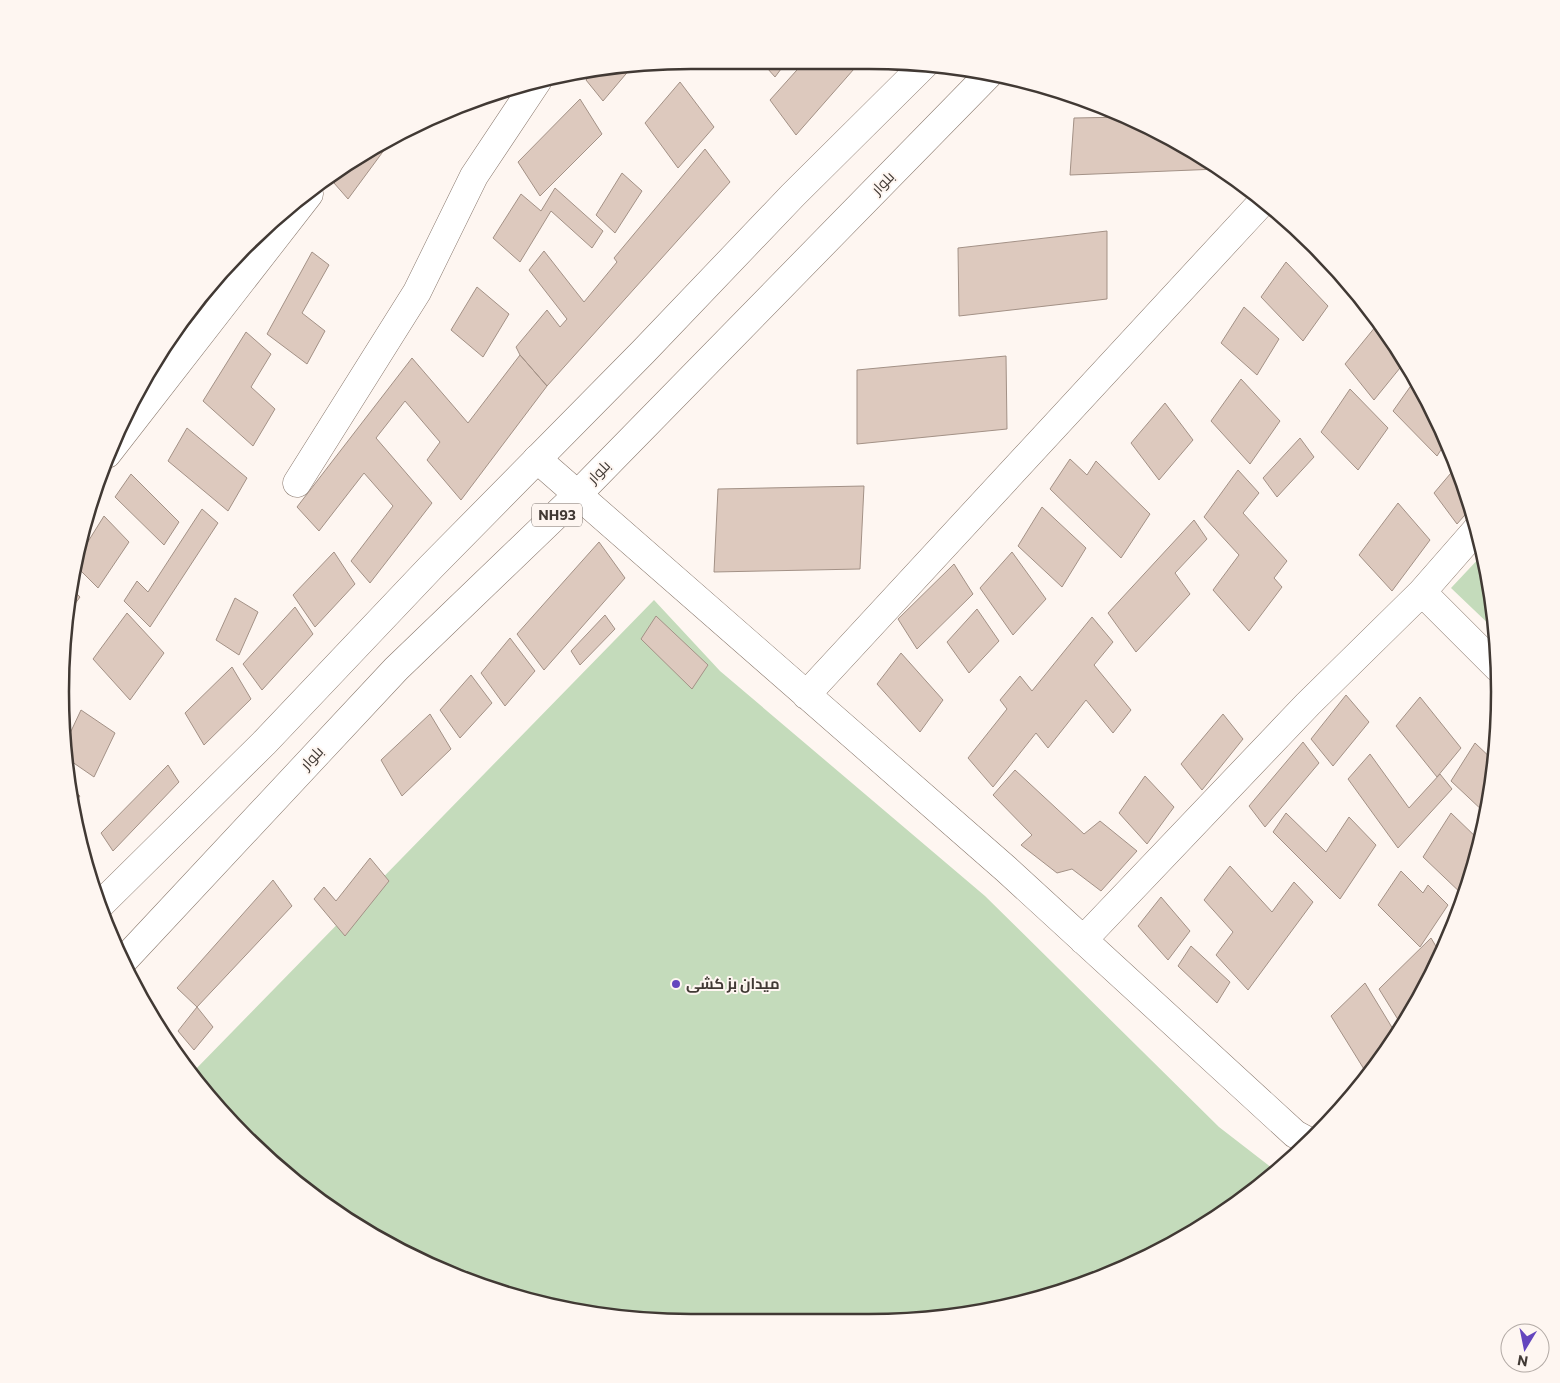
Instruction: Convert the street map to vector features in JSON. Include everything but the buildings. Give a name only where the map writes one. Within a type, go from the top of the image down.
[{"type":"street","points":[[105,901],[264,743],[424,574],[643,352],[793,195],[919,71]]},
{"type":"street","name":"بلوار","points":[[128,956],[396,669],[576,496],[983,80]]},
{"type":"street","points":[[297,483],[417,292],[474,176],[532,90]]},
{"type":"street","points":[[806,695],[1259,206]]},
{"type":"street","points":[[128,427],[297,210]]},
{"type":"street","points":[[537,460],[1006,869],[1083,940],[1305,1135]]},
{"type":"street","points":[[1083,940],[1308,704],[1422,592],[1471,536]]},
{"type":"street","points":[[1422,592],[1490,660]]},
{"type":"green space","points":[[1477,561],[1487,623],[1451,588]]},
{"type":"green space","name":"میدان بز کشی","points":[[654,600],[720,671],[985,896],[1219,1127],[1271,1167],[1248,1186],[1214,1209],[1180,1231],[1144,1250],[1107,1267],[1030,1293],[950,1309],[909,1313],[651,1313],[610,1309],[530,1293],[453,1267],[380,1231],[312,1186],[281,1160],[251,1132],[196,1069]]},
{"type":"place","name":"میدان بز کشی","points":[[676,984]]}]
